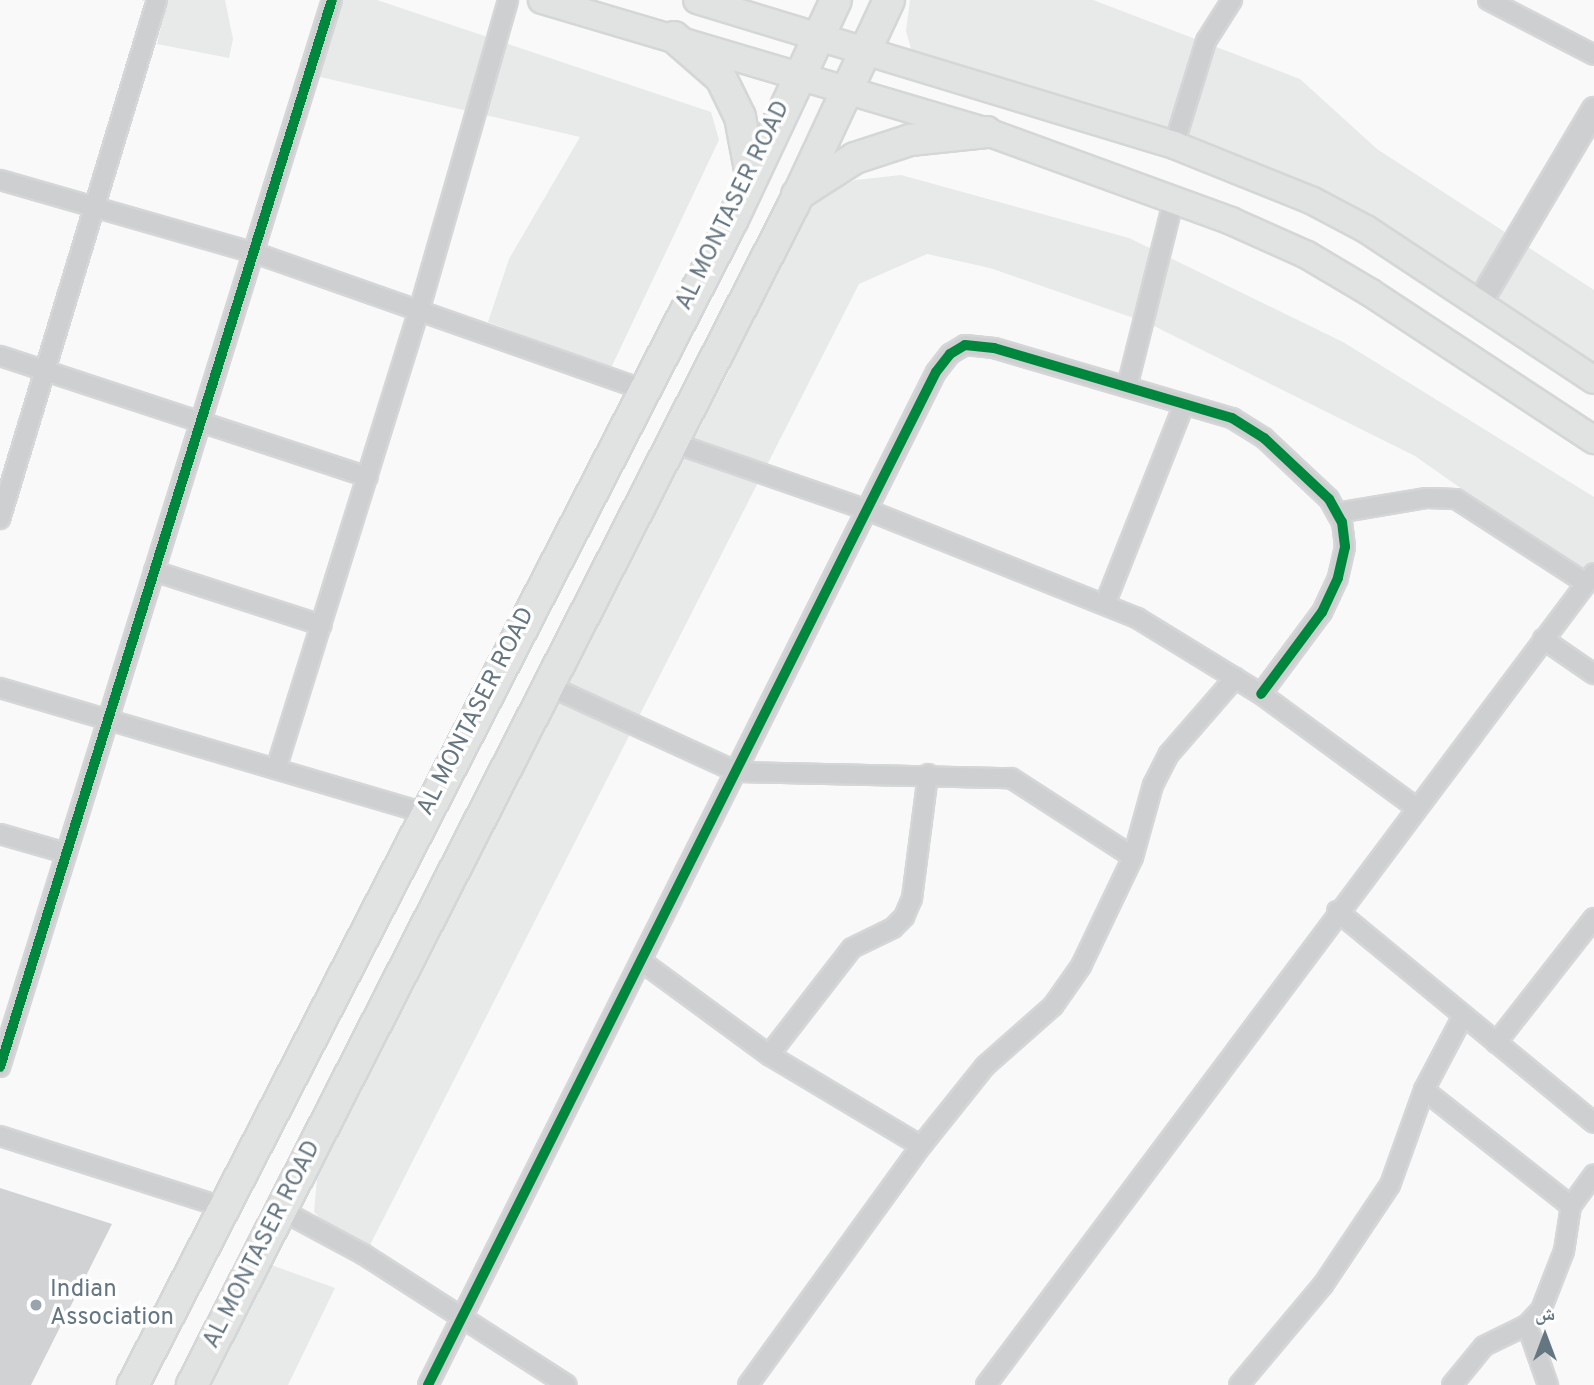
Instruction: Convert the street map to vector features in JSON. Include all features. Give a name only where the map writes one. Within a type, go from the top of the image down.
[{"type":"main road","points":[[542,0],[674,37],[844,92],[987,132],[1307,255],[1594,440]]},
{"type":"main road","points":[[697,0],[1174,145],[1344,218],[1594,380]]},
{"type":"main road","name":"AL MONTASER ROAD","points":[[133,1385],[751,175],[836,0]]},
{"type":"main road","name":"AL MONTASER ROAD","points":[[192,1385],[797,195],[889,0]]},
{"type":"main road","points":[[674,37],[721,78],[740,117],[751,175]]},
{"type":"main road","points":[[797,195],[855,158],[910,140],[987,132]]},
{"type":"street","points":[[0,519],[157,0]]},
{"type":"street","points":[[0,1067],[332,0]]},
{"type":"street","points":[[276,769],[419,311],[508,0]]},
{"type":"street","points":[[1174,145],[1206,41],[1232,0]]},
{"type":"street","points":[[1488,0],[1594,55]]},
{"type":"street","points":[[1478,304],[1594,109]]},
{"type":"street","points":[[0,180],[96,205],[255,253],[641,388]]},
{"type":"street","points":[[1127,387],[1173,203]]},
{"type":"street","points":[[428,1385],[936,372],[965,345],[993,348],[1232,418],[1264,438],[1336,513],[1345,547],[1338,578],[1322,612],[1261,694]]},
{"type":"street","points":[[0,356],[368,477]]},
{"type":"street","points":[[1105,604],[1184,404]]},
{"type":"street","points":[[671,443],[867,510],[1105,604],[1261,694],[1414,806]]},
{"type":"street","points":[[986,1385],[1414,806],[1590,578],[1456,499],[1427,498],[1336,513]]},
{"type":"street","points":[[154,571],[321,625]]},
{"type":"street","points":[[1543,639],[1594,674]]},
{"type":"street","points":[[748,1385],[920,1146],[985,1066],[1053,1006],[1081,966],[1133,857],[1153,785],[1169,754],[1235,678]]},
{"type":"street","points":[[547,685],[737,772],[928,774],[1011,778],[1133,857]]},
{"type":"street","points":[[0,688],[425,813]]},
{"type":"street","points":[[769,1055],[852,948],[893,928],[904,917],[912,898],[928,774]]},
{"type":"street","points":[[0,834],[66,853]]},
{"type":"street","points":[[1337,911],[1594,1123]]},
{"type":"street","points":[[1496,1043],[1594,918]]},
{"type":"street","points":[[641,961],[769,1055],[920,1146]]},
{"type":"street","points":[[1240,1385],[1354,1244],[1390,1185],[1424,1090],[1463,1016]]},
{"type":"street","points":[[1424,1090],[1571,1206]]},
{"type":"street","points":[[0,1136],[225,1208]]},
{"type":"street","points":[[1452,1385],[1484,1346],[1527,1325],[1550,1291],[1571,1206],[1594,1174]]},
{"type":"street","points":[[281,1210],[461,1315],[567,1385]]},
{"type":"street","points":[[1527,1325],[1548,1385]]},
{"type":"shaded area","points":[[141,0],[225,0],[233,39],[229,58],[157,44],[165,8]]},
{"type":"shaded area","points":[[339,0],[377,0],[711,112],[719,140],[611,368],[488,322],[509,259],[580,137],[316,76]]},
{"type":"shaded area","points":[[910,0],[1093,0],[1300,79],[1377,149],[1594,290],[1594,379],[1342,212],[914,59],[906,31]]},
{"type":"shaded area","points":[[901,175],[1129,238],[1343,342],[1594,497],[1594,582],[1415,456],[1148,323],[990,268],[927,254],[859,284],[367,1251],[334,1232],[314,1212],[318,1168],[729,371],[808,202],[855,180]]},
{"type":"shaded area","points":[[263,1262],[335,1288],[288,1385],[203,1385]]},
{"type":"building","name":"Indian Association","points":[[0,1188],[112,1224],[31,1385],[0,1385]]},
{"type":"cycle path","points":[[0,1067],[332,0]]},
{"type":"cycle path","points":[[428,1385],[936,372],[950,354],[965,345],[994,348],[1232,418],[1264,438],[1329,499],[1342,522],[1345,547],[1338,578],[1322,612],[1261,694]]},
{"type":"place","name":"Indian Association","points":[[36,1305]]}]
